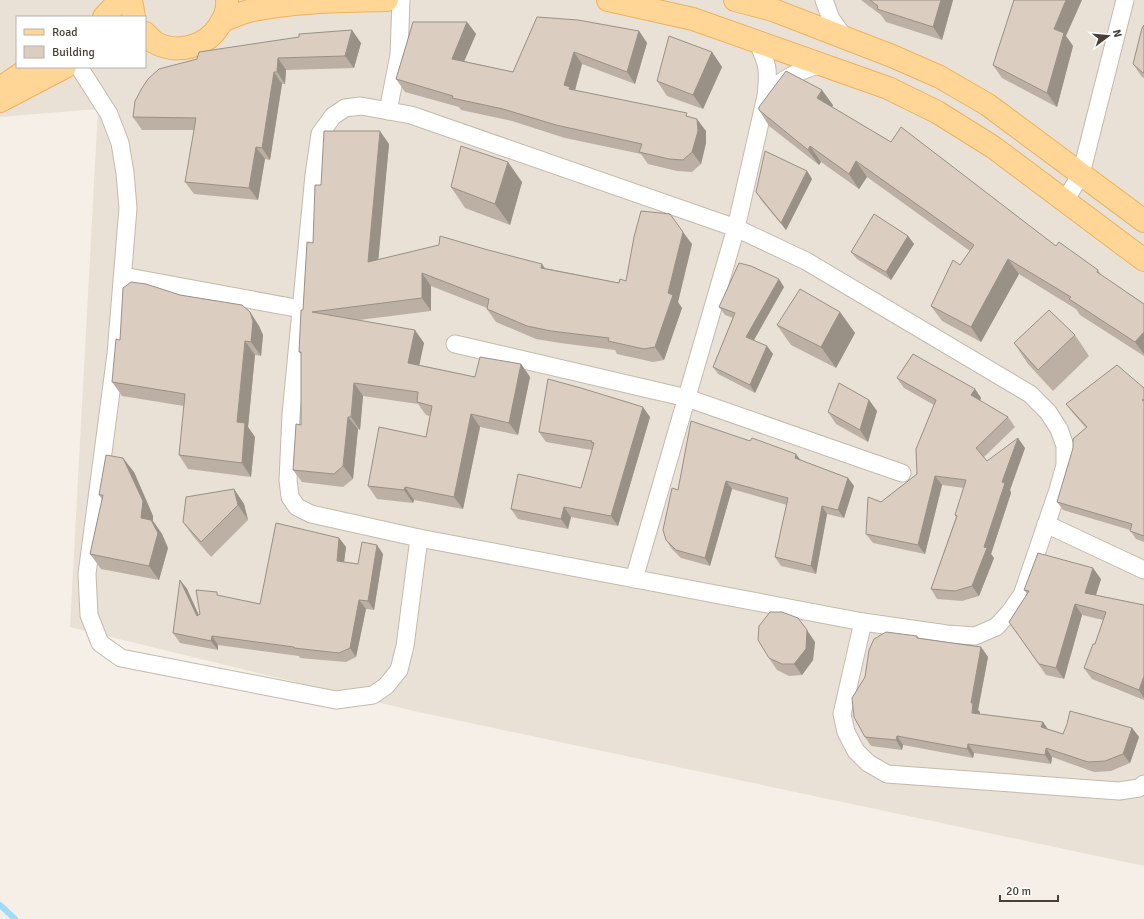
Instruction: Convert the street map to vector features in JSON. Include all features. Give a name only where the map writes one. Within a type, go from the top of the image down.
[{"type":"main road","points":[[105,16],[120,0]]},
{"type":"main road","points":[[131,0],[134,16]]},
{"type":"main road","points":[[146,36],[155,42],[170,48],[186,48],[202,43],[214,33],[225,10],[252,10],[328,2],[387,0]]},
{"type":"main road","points":[[608,0],[693,19],[888,88],[937,112],[993,147],[1144,260]]},
{"type":"main road","points":[[735,0],[773,4],[844,38],[940,77],[988,105],[1144,221]]},
{"type":"main road","points":[[0,88],[30,68]]},
{"type":"main road","points":[[0,101],[64,68]]},
{"type":"street","points":[[388,111],[399,55],[401,0]]},
{"type":"street","points":[[824,0],[831,19],[844,38]]},
{"type":"street","points":[[1065,201],[1081,174],[1125,0]]},
{"type":"street","points":[[634,579],[736,228],[766,96],[768,74],[767,62],[757,41]]},
{"type":"street","points":[[766,96],[782,81],[802,70],[821,64]]},
{"type":"street","points":[[80,68],[109,114],[120,143],[125,173],[128,208],[116,354],[87,574],[90,615],[100,643],[121,658],[336,700],[372,695],[386,686],[399,670],[405,646],[419,538]]},
{"type":"street","points":[[362,106],[411,115],[736,228],[806,261],[1030,394],[1048,412],[1059,429],[1065,446],[1064,465],[1022,595],[1010,612],[996,627],[975,636],[947,634],[863,622],[419,538],[311,514],[297,507],[290,497],[288,480],[291,415],[314,175],[320,134],[333,116],[344,108],[362,106]]},
{"type":"street","points":[[123,276],[301,309]]},
{"type":"street","points":[[455,344],[687,398],[902,474]]},
{"type":"street","points":[[1046,524],[1144,570]]},
{"type":"street","points":[[863,622],[842,714],[846,732],[856,750],[868,763],[887,774],[1119,791],[1139,788],[1144,784]]},
{"type":"shaded area","points":[[0,0],[1144,0],[1144,866],[414,711],[70,627],[98,109],[0,117]]},
{"type":"building","points":[[870,0],[941,0],[933,27],[877,9],[878,6]]},
{"type":"building","points":[[1014,0],[1066,0],[1054,29],[1064,33],[1047,93],[993,65]]},
{"type":"building","points":[[537,17],[578,20],[639,31],[627,72],[574,52],[564,85],[570,87],[569,89],[687,113],[686,116],[697,119],[698,131],[692,152],[683,160],[669,159],[639,152],[642,144],[556,125],[503,109],[452,98],[453,96],[396,79],[413,22],[467,22],[452,59],[513,72]]},
{"type":"building","points":[[1144,25],[1144,71],[1143,73],[1133,64]]},
{"type":"building","points":[[352,30],[345,56],[278,58],[277,72],[274,72],[262,148],[256,147],[249,188],[185,182],[196,118],[133,117],[135,101],[148,79],[159,69],[197,59],[199,52],[299,37],[299,34]]},
{"type":"building","points":[[669,36],[712,52],[693,95],[657,81]]},
{"type":"building","points":[[786,71],[822,90],[817,98],[891,142],[901,127],[1056,246],[1059,242],[1098,270],[1097,272],[1144,304],[1144,332],[1135,342],[1069,299],[1071,297],[1008,259],[971,327],[931,306],[953,260],[960,265],[974,245],[856,161],[849,174],[810,146],[808,150],[759,110],[759,107]]},
{"type":"building","points":[[324,131],[380,131],[368,262],[439,245],[440,236],[542,264],[541,268],[619,283],[620,279],[626,281],[634,237],[641,211],[670,214],[683,232],[668,293],[673,295],[655,347],[644,349],[608,341],[609,338],[551,331],[527,326],[487,309],[489,299],[422,273],[422,298],[312,312],[415,330],[408,363],[475,377],[480,357],[521,364],[509,423],[471,414],[454,497],[405,487],[404,490],[368,486],[379,427],[426,437],[432,406],[417,402],[418,392],[354,383],[351,417],[348,417],[343,466],[334,474],[293,470],[296,424],[301,425],[301,352],[299,352],[307,242],[313,243],[315,185],[321,185]]},
{"type":"building","points":[[461,146],[508,162],[495,204],[451,187]]},
{"type":"building","points":[[765,151],[807,171],[781,223],[756,192]]},
{"type":"building","points":[[874,214],[908,236],[886,272],[851,252]]},
{"type":"building","points":[[739,263],[751,266],[779,279],[746,337],[767,346],[750,385],[713,367],[735,313],[719,307]]},
{"type":"building","points":[[131,282],[146,284],[180,295],[242,305],[250,312],[253,321],[251,342],[245,341],[237,422],[245,423],[242,463],[179,455],[185,394],[112,382],[116,339],[120,340],[123,288]]},
{"type":"building","points":[[800,289],[840,312],[821,347],[777,325]]},
{"type":"building","points":[[1049,310],[1075,335],[1038,370],[1014,343]]},
{"type":"building","points":[[913,354],[975,389],[971,395],[1008,417],[976,448],[987,461],[1018,438],[1002,482],[1005,483],[984,547],[987,548],[972,586],[955,591],[931,589],[957,516],[955,515],[966,480],[935,476],[918,545],[866,534],[868,497],[881,502],[917,474],[916,449],[936,400],[897,378]]},
{"type":"building","points":[[1117,365],[1144,388],[1144,399],[1142,400],[1144,401],[1144,536],[1130,531],[1132,524],[1057,502],[1073,448],[1073,439],[1087,427],[1066,404]]},
{"type":"building","points":[[548,379],[643,407],[611,516],[564,507],[561,519],[511,509],[518,474],[581,488],[594,443],[591,442],[592,441],[539,432]]},
{"type":"building","points":[[839,383],[869,400],[860,430],[828,412]]},
{"type":"building","points":[[691,421],[750,441],[752,438],[796,454],[795,458],[848,478],[838,510],[822,506],[811,566],[775,557],[788,498],[726,481],[705,558],[676,550],[666,540],[663,530],[672,488],[678,490]]},
{"type":"building","points":[[106,455],[123,458],[143,501],[141,518],[151,520],[158,533],[149,566],[90,554],[103,495],[99,495]]},
{"type":"building","points":[[234,489],[238,505],[201,542],[183,522],[186,497]]},
{"type":"building","points":[[276,523],[339,538],[337,561],[358,564],[362,542],[377,545],[368,601],[359,600],[350,648],[339,653],[212,636],[211,641],[173,633],[180,580],[197,616],[200,614],[196,590],[217,592],[217,595],[260,604]]},
{"type":"building","points":[[1038,553],[1093,568],[1085,593],[1144,605],[1144,676],[1139,690],[1084,668],[1093,644],[1095,644],[1106,612],[1075,604],[1056,668],[1039,664],[1009,622],[1029,591],[1024,590]]},
{"type":"building","points":[[770,612],[782,612],[798,618],[807,630],[806,649],[794,664],[782,664],[769,658],[758,640],[759,626]]},
{"type":"building","points":[[886,632],[981,647],[971,703],[973,703],[972,713],[1043,722],[1041,727],[1063,734],[1070,711],[1132,728],[1123,754],[1105,761],[1088,762],[1046,748],[1045,755],[968,744],[967,749],[897,736],[896,740],[865,737],[854,717],[852,698],[865,677],[869,650],[874,639]]},
{"type":"waterway","points":[[0,905],[15,919]]}]
